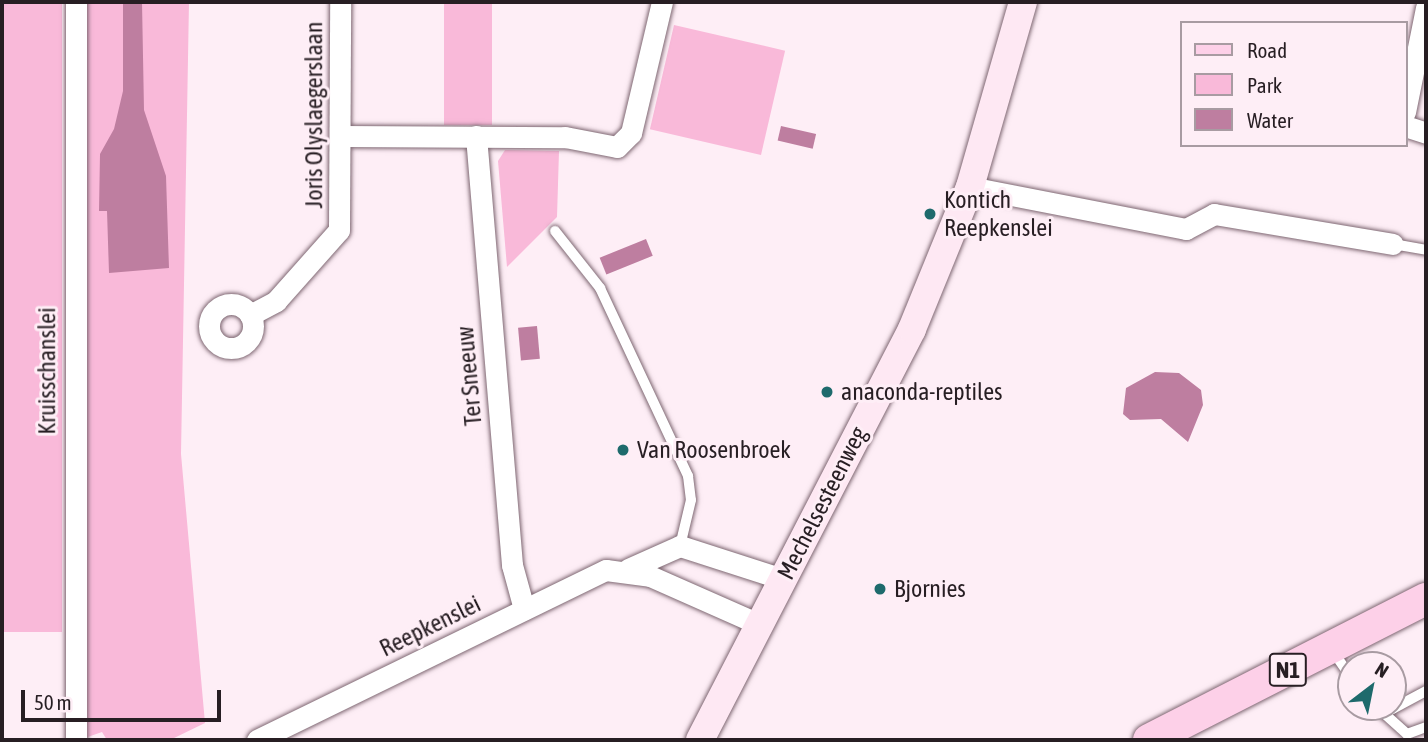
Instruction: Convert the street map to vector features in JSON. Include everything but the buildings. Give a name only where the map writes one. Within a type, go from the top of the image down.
[{"type":"main road","name":"N1","points":[[1149,740],[1426,599]]},
{"type":"street","name":"Kruisschanslei","points":[[76,2],[76,740]]},
{"type":"street","name":"Joris Olyslaegerslaan","points":[[250,315],[276,301],[337,235],[341,136],[340,2]]},
{"type":"street","points":[[341,136],[476,136],[622,143],[633,127],[662,2]]},
{"type":"street","name":"Mechelsesteenweg","points":[[700,740],[912,329],[970,187],[1023,2]]},
{"type":"street","points":[[1407,102],[1426,8]]},
{"type":"street","points":[[1407,127],[1426,133]]},
{"type":"street","name":"Ter Sneeuw","points":[[476,136],[512,565],[524,609]]},
{"type":"street","points":[[970,187],[1185,229],[1214,214],[1393,244]]},
{"type":"street","points":[[680,546],[782,579]]},
{"type":"street","name":"Reepkenslei","points":[[257,740],[606,570],[628,569],[680,546]]},
{"type":"street","points":[[628,569],[759,624]]},
{"type":"lane","points":[[555,231],[600,288],[688,476],[691,500],[680,546]]},
{"type":"lane","points":[[1393,244],[1426,250]]},
{"type":"lane","points":[[1330,648],[1337,658]]},
{"type":"lane","points":[[1407,699],[1426,691]]},
{"type":"lane","points":[[1392,721],[1407,734],[1426,727]]},
{"type":"green space","points":[[2,2],[62,2],[62,632],[2,632]]},
{"type":"green space","points":[[76,2],[189,2],[181,454],[205,723],[170,740],[107,740],[102,732],[79,740]]},
{"type":"green space","points":[[444,2],[492,2],[492,125],[444,125]]},
{"type":"green space","points":[[674,25],[785,51],[761,155],[650,129]]},
{"type":"green space","points":[[505,150],[559,151],[557,217],[507,267],[498,161]]},
{"type":"water","points":[[123,2],[142,2],[144,110],[166,176],[169,268],[109,273],[107,211],[99,211],[100,154],[114,129],[123,91]]},
{"type":"water","points":[[781,126],[816,134],[813,149],[778,141]]},
{"type":"water","points":[[646,239],[653,256],[606,274],[600,258]]},
{"type":"water","points":[[537,326],[540,359],[521,361],[518,328]]},
{"type":"water","points":[[1155,372],[1179,373],[1201,390],[1203,405],[1188,442],[1161,419],[1130,420],[1123,414],[1126,388]]},
{"type":"place","name":"Kontich Reepkenslei","points":[[930,214]]},
{"type":"place","name":"anaconda-reptiles","points":[[827,392]]},
{"type":"place","name":"Van Roosenbroek","points":[[623,450]]},
{"type":"place","name":"Bjornies","points":[[880,589]]}]
